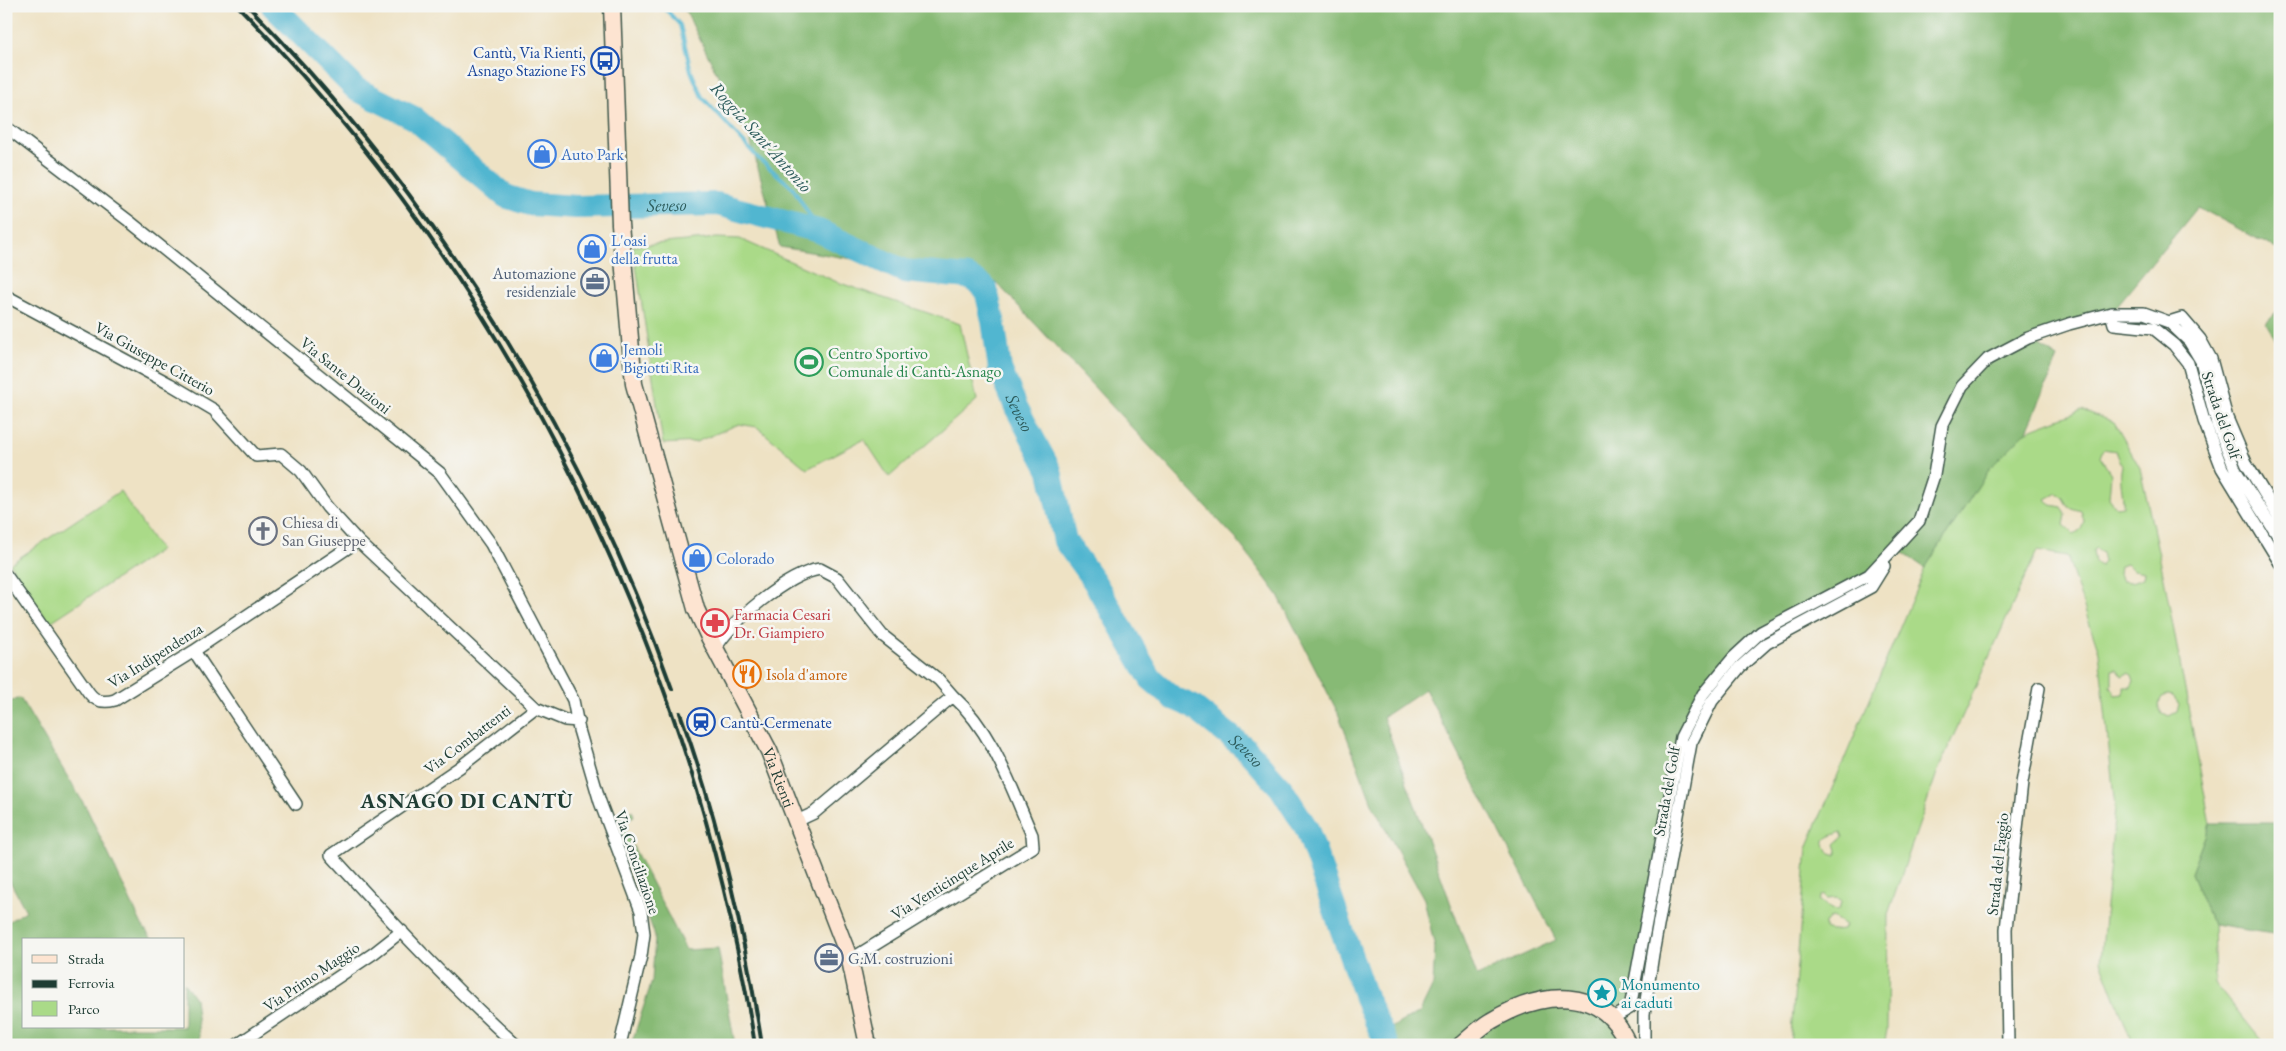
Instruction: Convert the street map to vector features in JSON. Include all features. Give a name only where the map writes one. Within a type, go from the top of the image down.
[{"type":"main road","name":"Via Rienti","points":[[612,6],[620,224],[634,384],[696,609],[715,649],[770,751],[850,960],[868,1045]]},
{"type":"main road","points":[[1461,1045],[1490,1021],[1529,1002],[1563,997],[1593,1003],[1611,1019],[1628,1045]]},
{"type":"street","name":"Via Sante Duzioni","points":[[6,127],[129,221],[440,473],[491,544],[573,700],[578,721]]},
{"type":"street","name":"Via Giuseppe Citterio","points":[[6,296],[170,384],[214,410],[256,456],[281,454],[301,471],[327,507],[358,541]]},
{"type":"street","name":"Strada del Golf","points":[[2111,313],[2114,324],[2153,328],[2174,345],[2188,363],[2204,421],[2222,468],[2280,563]]},
{"type":"street","name":"Strada del Golf","points":[[1611,1019],[1630,1008],[1681,737],[1703,694],[1733,658],[1761,632],[1869,575],[1919,521],[1934,475],[1942,426],[1962,386],[1988,359],[2028,338],[2069,324],[2111,313],[2144,313],[2169,322],[2189,341],[2200,361],[2217,424],[2236,471],[2280,539]]},
{"type":"street","name":"Strada del Golf","points":[[2169,322],[2182,318],[2200,340],[2211,359],[2228,418],[2247,465],[2280,519]]},
{"type":"street","points":[[358,541],[536,708]]},
{"type":"street","name":"Via Indipendenza","points":[[6,575],[93,699],[107,702],[114,700],[194,651],[358,541]]},
{"type":"street","name":"Strada del Golf","points":[[1644,1045],[1644,1014],[1691,743],[1712,701],[1740,667],[1767,643],[1871,587],[1896,548]]},
{"type":"street","points":[[715,649],[723,636],[741,619],[782,586],[796,576],[820,569],[837,578],[882,635],[939,680],[953,696],[814,813],[797,821]]},
{"type":"street","points":[[194,651],[296,804]]},
{"type":"street","name":"Strada del Faggio","points":[[2008,1045],[2006,930],[2022,783],[2039,688]]},
{"type":"street","name":"Via Venticinque Aprile","points":[[850,960],[1033,847],[1032,835],[996,754],[969,710],[953,696]]},
{"type":"street","name":"Via Combattenti","points":[[402,931],[331,855],[460,767],[536,708],[566,720],[578,721]]},
{"type":"street","name":"Via Conciliazione","points":[[578,721],[600,802],[642,911],[644,934],[641,956],[620,1045]]},
{"type":"street","points":[[402,931],[482,1014],[516,1045]]},
{"type":"street","name":"Via Primo Maggio","points":[[237,1045],[360,963],[402,931]]},
{"type":"green space","points":[[683,6],[2280,6],[2280,251],[2198,207],[2111,313],[2029,339],[2058,358],[2027,431],[1990,468],[1925,568],[1896,548],[1869,575],[1761,632],[1733,658],[1681,737],[1630,1008],[1632,1045],[1373,1045],[1384,1032],[1420,1012],[1433,985],[1435,948],[1424,899],[1373,806],[1338,713],[1278,595],[1236,539],[997,283],[780,247],[750,139]],"holes":[[[1425,689],[1556,940],[1477,976],[1383,717]]]},
{"type":"green space","name":"Centro Sportivo Comunale di Cantù-Asnago","points":[[717,238],[740,239],[837,282],[960,324],[977,400],[889,477],[864,439],[807,469],[757,427],[739,424],[696,442],[663,444],[633,246]]},
{"type":"green space","points":[[2280,309],[2280,347],[2266,323]]},
{"type":"green space","points":[[2082,410],[2114,422],[2140,468],[2164,578],[2210,823],[2191,873],[2213,925],[2215,983],[2265,1045],[2133,1045],[2101,961],[2115,808],[2099,652],[2067,556],[2037,551],[1938,770],[1888,914],[1887,1030],[1884,1045],[1790,1045],[1807,848],[1925,568],[1990,468],[2027,431]],"holes":[[[2103,449],[2116,451],[2122,466],[2123,506],[2116,507],[2109,498],[2111,474],[2100,457]],[[2057,493],[2063,498],[2068,507],[2081,511],[2084,521],[2081,530],[2074,534],[2064,525],[2066,515],[2062,507],[2051,505],[2046,499]],[[2096,548],[2102,553],[2104,561],[2101,566],[2095,563],[2093,550]],[[2127,564],[2133,570],[2144,572],[2143,578],[2131,582],[2122,581],[2119,575],[2120,566]],[[2117,669],[2122,676],[2128,673],[2132,675],[2134,681],[2131,687],[2124,687],[2124,694],[2115,695],[2110,686],[2112,683],[2112,670]],[[2168,695],[2173,696],[2179,704],[2177,712],[2169,716],[2161,712],[2158,704],[2162,697]],[[1841,832],[1843,837],[1835,844],[1837,856],[1830,854],[1825,844],[1826,839]],[[1824,895],[1827,899],[1838,898],[1841,901],[1839,910],[1831,909],[1819,900],[1821,896]],[[1833,917],[1845,925],[1843,930],[1831,931],[1825,929],[1825,923],[1829,918]]]},
{"type":"green space","points":[[120,491],[160,550],[49,623],[10,564]]},
{"type":"green space","points":[[20,698],[87,809],[142,925],[152,938],[22,938],[22,1028],[185,1028],[185,984],[195,998],[200,1045],[6,1045],[6,923],[26,911],[6,874],[6,703]]},
{"type":"green space","points":[[632,810],[634,816],[621,823],[686,950],[718,948],[735,1045],[631,1045],[652,981],[655,936],[616,825],[616,821]]},
{"type":"green space","points":[[2210,823],[2280,823],[2280,935],[2213,925],[2191,873]]},
{"type":"waterway","name":"Seveso","points":[[273,6],[356,89],[414,118],[505,196],[530,204],[576,207],[717,204],[819,231],[904,271],[968,277],[983,286],[986,290],[993,320],[1000,369],[1016,407],[1050,471],[1065,541],[1094,581],[1151,679],[1173,698],[1192,706],[1245,748],[1281,788],[1307,829],[1364,994],[1387,1045]]},
{"type":"waterway","name":"Roggia Sant'Antonio","points":[[663,6],[680,25],[691,71],[702,97],[758,158],[793,188],[819,231]]},
{"type":"railway","points":[[238,6],[337,116],[426,233],[507,356],[577,486],[637,620],[687,759],[726,901],[755,1045]]},
{"type":"railway","points":[[250,8],[318,82],[382,160],[442,241],[498,326],[549,413],[595,503],[636,595],[672,689]]},
{"type":"railway","points":[[680,713],[707,794],[729,877],[747,960],[762,1045]]},
{"type":"place","name":"Cantù, Via Rienti, Asnago Stazione FS","points":[[605,61]]},
{"type":"place","name":"Auto Park","points":[[542,154]]},
{"type":"place","name":"L'oasi della frutta","points":[[592,249]]},
{"type":"place","name":"Automazione residenziale","points":[[595,282]]},
{"type":"place","name":"Jemoli Bigiotti Rita","points":[[604,358]]},
{"type":"place","name":"Centro Sportivo Comunale di Cantù-Asnago","points":[[809,362]]},
{"type":"place","name":"Chiesa di San Giuseppe","points":[[263,531]]},
{"type":"place","name":"Colorado","points":[[697,558]]},
{"type":"place","name":"Farmacia Cesari Dr. Giampiero","points":[[715,623]]},
{"type":"place","name":"Isola d'amore","points":[[747,674]]},
{"type":"place","name":"Cantù-Cermenate","points":[[701,722]]},
{"type":"place","name":"G.M. costruzioni","points":[[829,958]]},
{"type":"place","name":"Monumento ai caduti","points":[[1602,993]]},
{"type":"district","name":"ASNAGO DI CANTÙ","points":[[467,801]]}]
